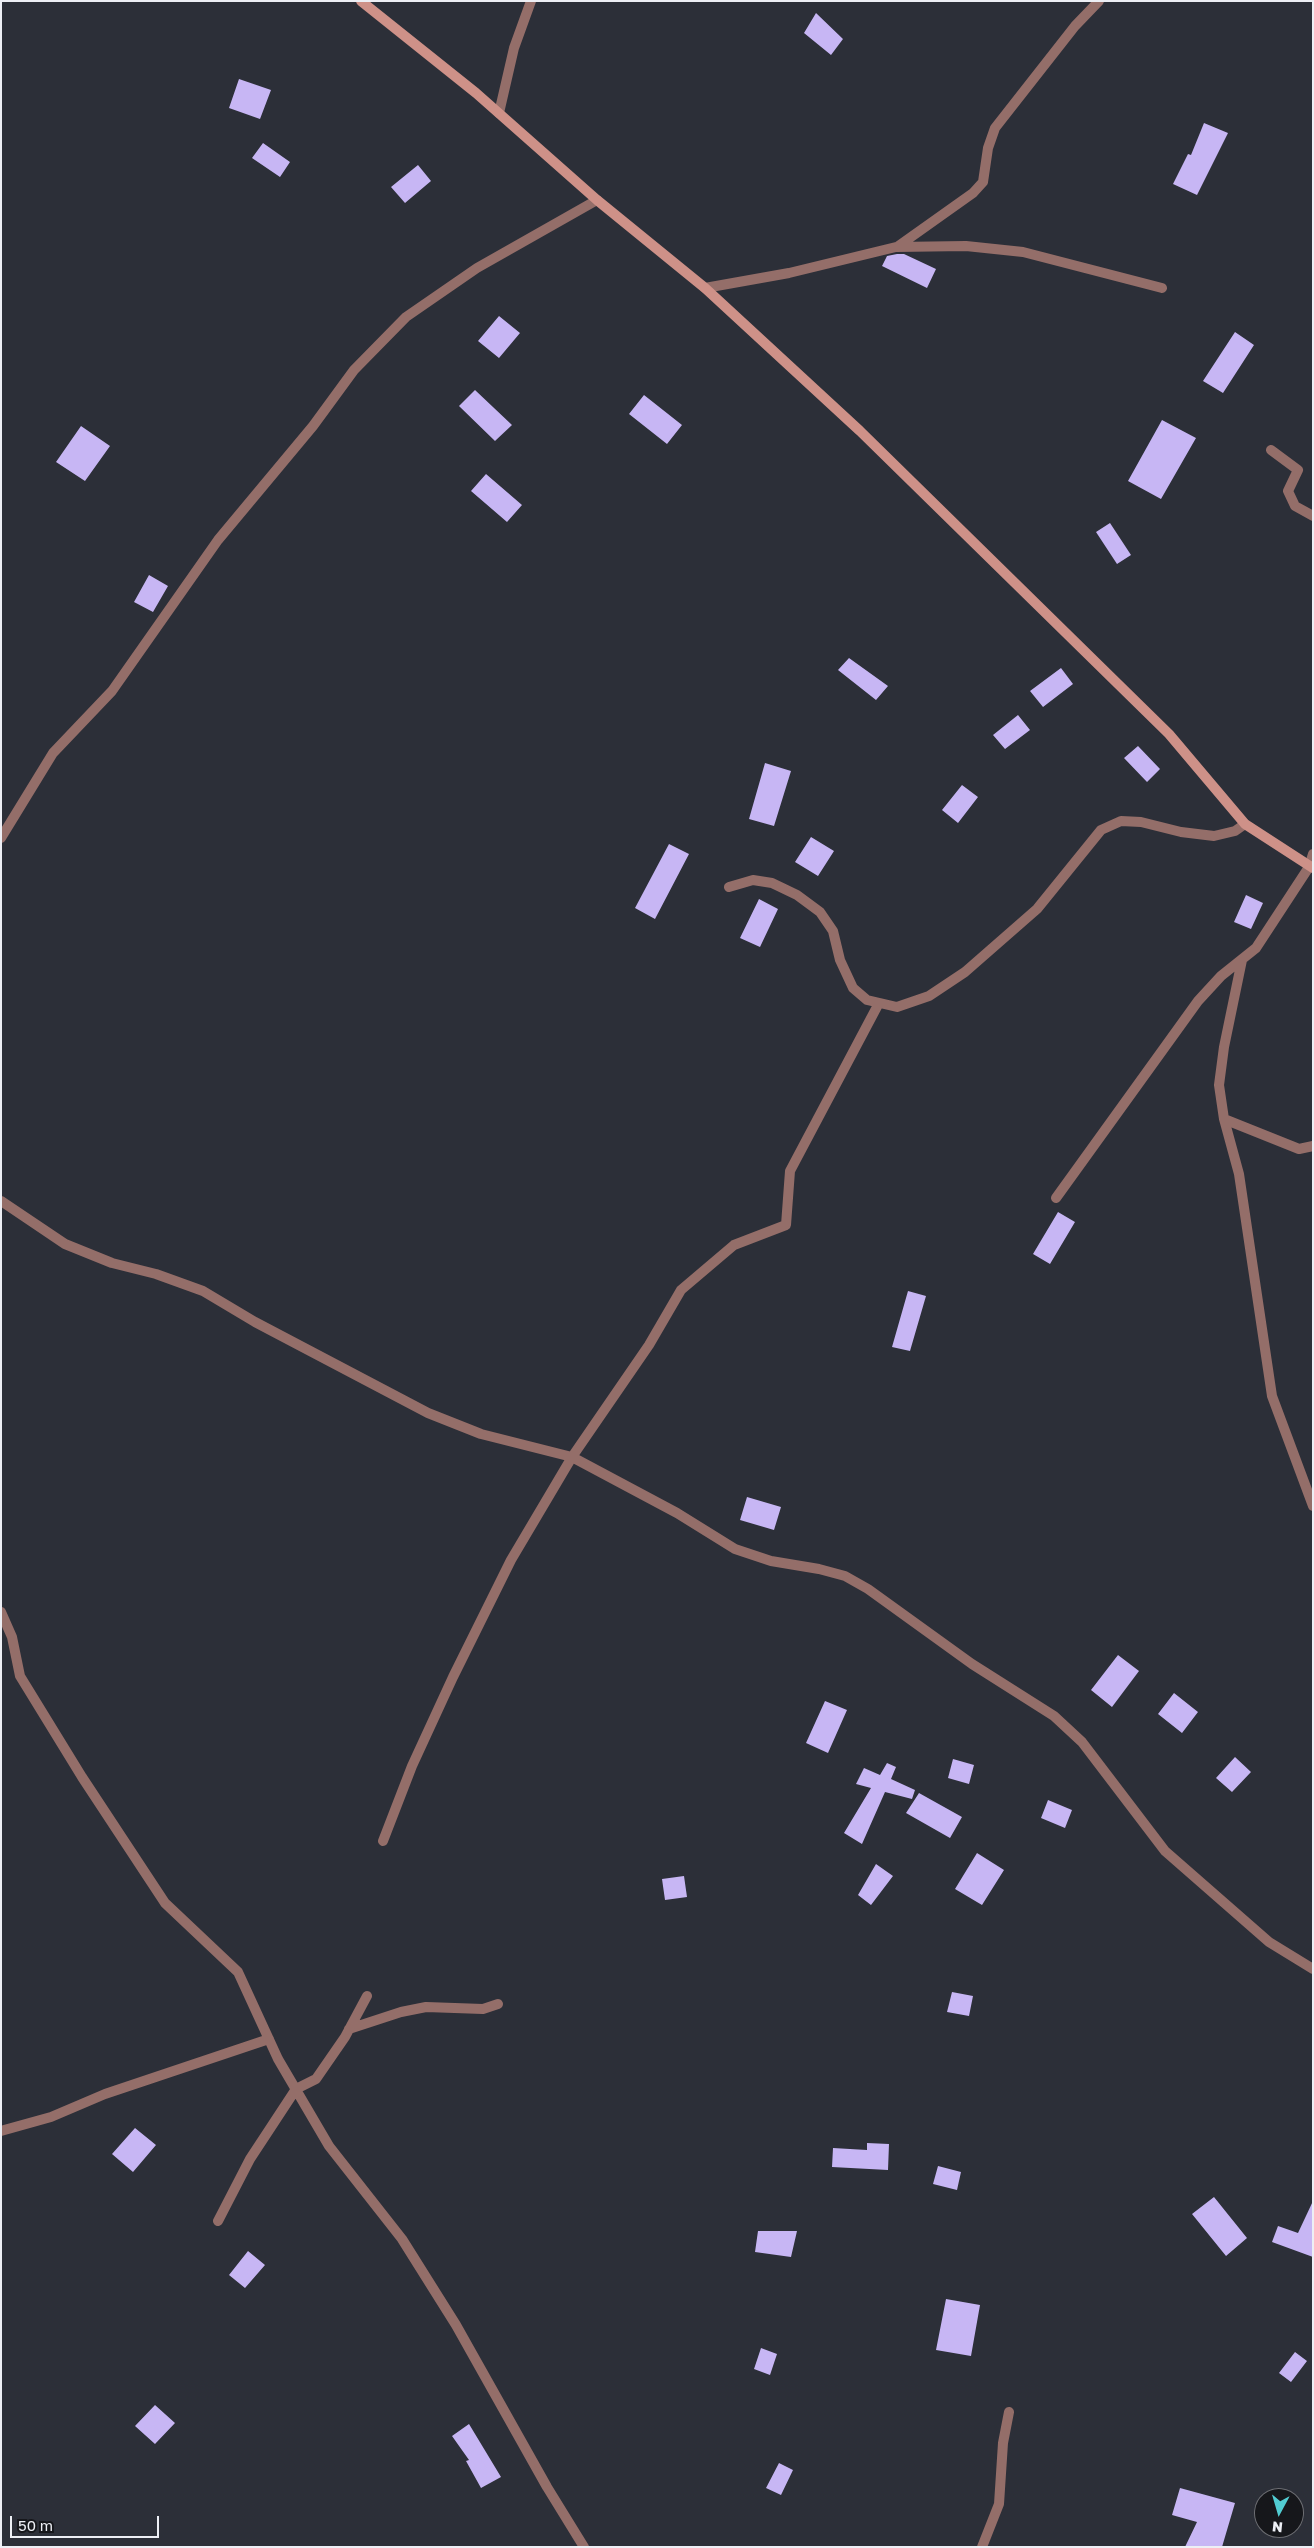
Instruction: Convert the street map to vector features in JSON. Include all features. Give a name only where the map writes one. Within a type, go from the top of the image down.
[{"type":"main road","points":[[362,1],[499,113],[597,200],[705,288],[860,431],[1169,734],[1245,824],[1311,867]]},
{"type":"street","points":[[499,113],[514,48],[531,1]]},
{"type":"street","points":[[896,247],[973,194],[983,182],[988,148],[995,128],[1075,26],[1099,1]]},
{"type":"street","points":[[1,838],[53,753],[112,691],[218,540],[313,426],[354,370],[406,316],[477,268],[597,200]]},
{"type":"street","points":[[705,288],[789,273],[896,247],[966,246],[1023,252],[1162,288]]},
{"type":"street","points":[[1270,450],[1298,470],[1288,491],[1295,506],[1313,516]]},
{"type":"street","points":[[729,887],[753,880],[772,884],[798,895],[820,912],[833,931],[840,960],[853,988],[867,1000],[897,1008],[929,996],[965,972],[1037,909],[1101,830],[1121,821],[1128,821],[1214,836],[1235,831],[1245,824]]},
{"type":"street","points":[[1056,1198],[1198,1001],[1221,976],[1256,948],[1311,867],[1313,854]]},
{"type":"street","points":[[1242,960],[1224,1047],[1219,1085],[1224,1119],[1239,1174],[1272,1396],[1313,1506]]},
{"type":"street","points":[[383,1841],[412,1766],[453,1677],[511,1560],[572,1457],[649,1345],[681,1290],[734,1245],[786,1225],[790,1171],[880,1003]]},
{"type":"street","points":[[1224,1119],[1299,1149],[1313,1146]]},
{"type":"street","points":[[1,1201],[65,1244],[112,1263],[156,1274],[203,1291],[272,1331],[428,1413],[481,1434],[572,1457],[619,1480],[735,1549],[771,1561],[819,1569],[845,1576],[903,1613],[972,1664],[1054,1716],[1082,1742],[1165,1851],[1269,1942],[1313,1969]]},
{"type":"street","points":[[1,1612],[12,1638],[20,1676],[82,1777],[165,1903],[238,1972],[269,2039],[329,2146],[402,2239],[456,2325],[547,2487],[584,2547]]},
{"type":"street","points":[[218,2221],[250,2159],[296,2089],[316,2080],[349,2029],[367,1996]]},
{"type":"street","points":[[349,2029],[401,2012],[418,2009],[483,2009],[498,2004]]},
{"type":"street","points":[[1,2131],[52,2117],[106,2094],[269,2039]]},
{"type":"street","points":[[982,2547],[999,2504],[1003,2443],[1009,2412]]},
{"type":"building","points":[[816,13],[843,39],[831,55],[804,33]]},
{"type":"building","points":[[239,79],[271,90],[260,119],[229,108]]},
{"type":"building","points":[[1204,123],[1228,133],[1197,195],[1173,184],[1188,154],[1191,155]]},
{"type":"building","points":[[263,143],[290,162],[280,177],[252,158]]},
{"type":"building","points":[[418,165],[431,181],[405,203],[391,187]]},
{"type":"building","points":[[904,254],[936,269],[927,288],[882,266],[887,256]]},
{"type":"building","points":[[499,316],[520,333],[499,358],[478,341]]},
{"type":"building","points":[[1235,332],[1254,345],[1223,393],[1203,381]]},
{"type":"building","points":[[475,390],[512,425],[495,441],[459,406]]},
{"type":"building","points":[[644,395],[682,425],[667,444],[629,414]]},
{"type":"building","points":[[1162,420],[1196,438],[1161,499],[1128,481]]},
{"type":"building","points":[[81,426],[110,446],[85,481],[56,462]]},
{"type":"building","points":[[486,474],[522,505],[507,522],[471,491]]},
{"type":"building","points":[[1110,523],[1131,555],[1117,564],[1096,532]]},
{"type":"building","points":[[149,575],[168,586],[153,612],[134,602]]},
{"type":"building","points":[[849,658],[888,686],[876,700],[838,670]]},
{"type":"building","points":[[1061,668],[1073,684],[1043,707],[1030,691]]},
{"type":"building","points":[[1018,715],[1030,730],[1005,749],[993,735]]},
{"type":"building","points":[[1138,746],[1160,769],[1147,782],[1124,758]]},
{"type":"building","points":[[765,763],[791,771],[774,826],[749,819]]},
{"type":"building","points":[[962,785],[978,797],[958,823],[942,810]]},
{"type":"building","points":[[811,837],[834,851],[818,876],[795,862]]},
{"type":"building","points":[[669,844],[689,854],[655,919],[635,908]]},
{"type":"building","points":[[1246,895],[1263,903],[1251,929],[1234,922]]},
{"type":"building","points":[[759,899],[778,909],[760,947],[740,938]]},
{"type":"building","points":[[1058,1212],[1075,1222],[1050,1264],[1033,1254]]},
{"type":"building","points":[[908,1291],[926,1296],[910,1351],[892,1347]]},
{"type":"building","points":[[747,1497],[781,1507],[774,1530],[740,1520]]},
{"type":"building","points":[[1118,1655],[1139,1671],[1112,1707],[1091,1690]]},
{"type":"building","points":[[1174,1693],[1198,1712],[1182,1733],[1158,1714]]},
{"type":"building","points":[[825,1701],[847,1710],[828,1753],[806,1743]]},
{"type":"building","points":[[1235,1757],[1251,1772],[1232,1792],[1216,1778]]},
{"type":"building","points":[[953,1759],[974,1765],[969,1784],[948,1778]]},
{"type":"building","points":[[887,1763],[896,1767],[891,1779],[915,1790],[912,1799],[885,1792],[862,1844],[844,1833],[871,1788],[856,1784],[864,1768],[880,1775]]},
{"type":"building","points":[[919,1793],[962,1817],[950,1838],[906,1813]]},
{"type":"building","points":[[1048,1800],[1072,1810],[1065,1828],[1041,1818]]},
{"type":"building","points":[[977,1853],[1004,1870],[982,1905],[955,1889]]},
{"type":"building","points":[[876,1864],[893,1876],[871,1905],[858,1895]]},
{"type":"building","points":[[684,1876],[687,1897],[665,1900],[662,1879]]},
{"type":"building","points":[[952,1992],[973,1996],[969,2016],[947,2012]]},
{"type":"building","points":[[135,2128],[156,2145],[133,2172],[112,2154]]},
{"type":"building","points":[[867,2143],[889,2144],[888,2170],[832,2167],[833,2148],[867,2150]]},
{"type":"building","points":[[938,2166],[961,2172],[957,2190],[933,2184]]},
{"type":"building","points":[[1214,2197],[1247,2238],[1226,2256],[1192,2214]]},
{"type":"building","points":[[1313,2201],[1313,2257],[1272,2242],[1278,2226],[1298,2233]]},
{"type":"building","points":[[758,2231],[797,2231],[791,2257],[755,2252]]},
{"type":"building","points":[[248,2251],[265,2265],[245,2288],[229,2275]]},
{"type":"building","points":[[946,2299],[980,2305],[971,2356],[936,2350]]},
{"type":"building","points":[[761,2348],[777,2354],[770,2375],[754,2369]]},
{"type":"building","points":[[1295,2352],[1307,2361],[1291,2382],[1279,2373]]},
{"type":"building","points":[[155,2405],[175,2423],[155,2444],[135,2426]]},
{"type":"building","points":[[469,2424],[501,2477],[481,2488],[466,2461],[469,2460],[452,2436]]},
{"type":"building","points":[[779,2463],[793,2470],[781,2495],[766,2488]]},
{"type":"building","points":[[1180,2488],[1235,2503],[1222,2547],[1185,2547],[1197,2522],[1172,2515]]}]
